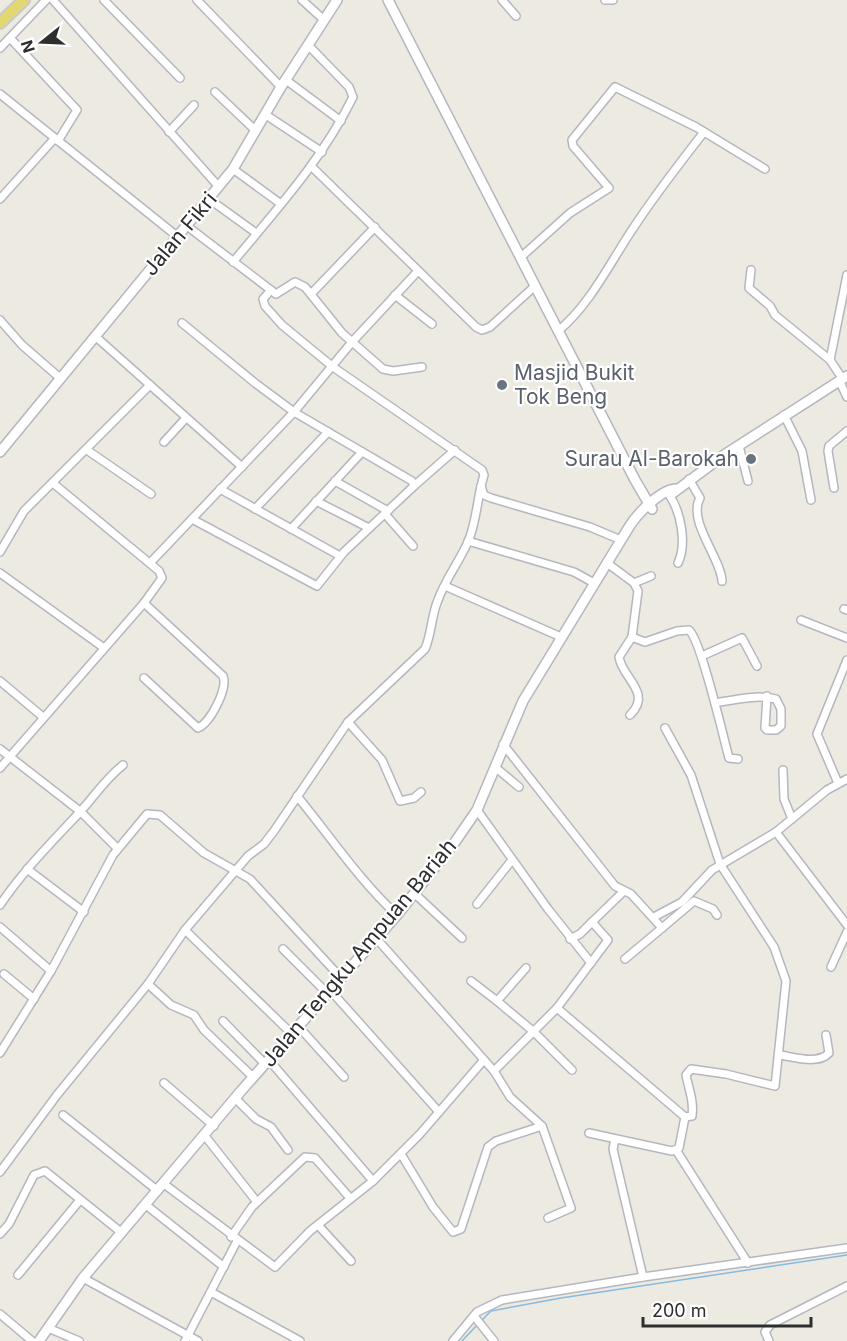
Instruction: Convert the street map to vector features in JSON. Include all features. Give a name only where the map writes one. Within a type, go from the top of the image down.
[{"type":"main road","points":[[0,23],[24,0]]},
{"type":"main road","name":"Jalan Fikri","points":[[0,452],[233,169],[283,83],[337,0]]},
{"type":"main road","points":[[388,0],[650,508]]},
{"type":"main road","name":"Jalan Tengku Ampuan Bariah","points":[[39,1341],[83,1278],[254,1077],[397,915],[477,810],[523,701],[628,531],[650,508],[671,491],[843,378]]},
{"type":"main road","points":[[638,484],[656,495],[671,491]]},
{"type":"street","points":[[0,48],[46,0]]},
{"type":"street","points":[[53,0],[219,187]]},
{"type":"street","points":[[104,0],[180,78]]},
{"type":"street","points":[[197,0],[283,83],[341,121]]},
{"type":"street","points":[[302,0],[324,20]]},
{"type":"street","points":[[502,0],[516,16]]},
{"type":"street","points":[[605,0],[613,0]]},
{"type":"street","points":[[0,199],[56,140],[77,110],[10,38]]},
{"type":"street","points":[[233,262],[312,167],[341,121],[353,93],[308,45]]},
{"type":"street","points":[[521,257],[570,213],[609,188],[573,146],[572,140],[615,87],[704,132],[765,169]]},
{"type":"street","points":[[215,92],[256,131]]},
{"type":"street","points":[[0,94],[178,237]]},
{"type":"street","points":[[169,132],[194,105]]},
{"type":"street","points":[[266,115],[322,152]]},
{"type":"street","points":[[558,331],[566,324],[594,286],[646,208],[704,132]]},
{"type":"street","points":[[312,167],[482,330],[490,327],[536,286]]},
{"type":"street","points":[[233,169],[281,204]]},
{"type":"street","points":[[208,199],[256,233]]},
{"type":"street","points":[[187,225],[270,290],[278,294],[295,282],[305,287],[352,342],[388,371],[422,367]]},
{"type":"street","points":[[311,294],[375,227]]},
{"type":"street","points":[[751,270],[749,288],[770,306],[775,315],[830,360],[843,378],[847,397]]},
{"type":"street","points":[[150,563],[294,412],[352,342],[418,271]]},
{"type":"street","points":[[830,360],[847,275]]},
{"type":"street","points":[[0,1172],[57,1095],[148,984],[185,930],[248,856],[264,844],[348,722],[424,649],[430,638],[438,598],[468,542],[484,475],[482,470],[382,403],[282,325],[265,306],[263,298],[270,290]]},
{"type":"street","points":[[395,295],[432,324]]},
{"type":"street","points":[[0,321],[22,345],[60,378]]},
{"type":"street","points":[[182,323],[294,412],[412,481],[414,486]]},
{"type":"street","points":[[95,336],[242,467]]},
{"type":"street","points":[[0,552],[22,513],[54,484],[150,385]]},
{"type":"street","points":[[784,415],[802,451],[811,500]]},
{"type":"street","points":[[164,442],[186,418]]},
{"type":"street","points":[[834,488],[829,446],[847,431]]},
{"type":"street","points":[[255,509],[328,432]]},
{"type":"street","points":[[738,446],[748,481]]},
{"type":"street","points":[[87,450],[151,494]]},
{"type":"street","points":[[192,519],[317,586],[323,583],[340,556],[455,450]]},
{"type":"street","points":[[291,529],[362,452]]},
{"type":"street","points":[[689,479],[700,498],[697,505],[706,545],[721,571],[722,581]]},
{"type":"street","points":[[335,481],[387,513],[413,546]]},
{"type":"street","points":[[0,768],[144,603],[162,578],[159,571],[150,563],[54,484]]},
{"type":"street","points":[[481,484],[482,491],[491,498],[590,527],[621,540]]},
{"type":"street","points":[[220,489],[340,556]]},
{"type":"street","points":[[671,491],[681,525],[683,553],[678,563]]},
{"type":"street","points":[[476,502],[491,498]]},
{"type":"street","points":[[316,501],[369,528]]},
{"type":"street","points":[[468,542],[574,572],[594,583]]},
{"type":"street","points":[[607,563],[634,583],[638,597],[633,612],[632,637],[619,657],[620,663],[638,693],[638,704],[630,715]]},
{"type":"street","points":[[0,573],[105,648]]},
{"type":"street","points":[[634,583],[651,576]]},
{"type":"street","points":[[446,586],[561,637]]},
{"type":"street","points":[[144,603],[223,676],[225,681],[205,724],[198,728],[144,678]]},
{"type":"street","points":[[801,620],[847,638]]},
{"type":"street","points":[[632,637],[645,642],[689,630],[694,634],[729,758],[738,759]]},
{"type":"street","points":[[702,656],[742,638],[757,666]]},
{"type":"street","points":[[838,783],[817,734],[847,660]]},
{"type":"street","points":[[0,681],[43,717]]},
{"type":"street","points":[[715,703],[768,696],[776,699],[780,704],[781,726],[776,730],[765,728],[768,696]]},
{"type":"street","points":[[348,722],[382,760],[399,800],[414,798],[421,792]]},
{"type":"street","points":[[557,1008],[686,1117],[692,1116],[693,1107],[688,1070],[726,1074],[773,1086],[776,1083],[786,981],[774,946],[720,864],[691,775],[665,728]]},
{"type":"street","points":[[503,744],[615,886],[631,894],[662,928]]},
{"type":"street","points":[[0,749],[11,755],[81,812],[117,848]]},
{"type":"street","points":[[0,905],[27,868],[81,812],[108,776],[123,765]]},
{"type":"street","points":[[495,767],[519,787]]},
{"type":"street","points":[[783,770],[784,799],[792,819]]},
{"type":"street","points":[[654,917],[682,902],[720,864],[776,832],[838,783],[847,779]]},
{"type":"street","points":[[297,796],[358,874],[397,915]]},
{"type":"street","points":[[477,810],[570,939],[591,963]]},
{"type":"street","points":[[0,1053],[51,971],[117,848],[143,817],[155,813],[204,853],[250,879],[342,979]]},
{"type":"street","points":[[776,832],[847,925]]},
{"type":"street","points":[[477,904],[512,860]]},
{"type":"street","points":[[27,868],[84,912]]},
{"type":"street","points":[[570,939],[580,934],[624,891]]},
{"type":"street","points":[[414,893],[462,938]]},
{"type":"street","points":[[625,959],[694,901],[713,909],[717,915]]},
{"type":"street","points":[[494,1071],[557,1008],[608,940],[592,922]]},
{"type":"street","points":[[0,927],[51,971]]},
{"type":"street","points":[[185,930],[344,1077]]},
{"type":"street","points":[[831,967],[847,932]]},
{"type":"street","points":[[376,938],[494,1071],[510,1097],[542,1126],[571,1208],[548,1218]]},
{"type":"street","points":[[283,949],[330,993],[439,1112]]},
{"type":"street","points":[[497,1001],[526,968]]},
{"type":"street","points":[[4,974],[34,999]]},
{"type":"street","points":[[471,981],[534,1032],[572,1070]]},
{"type":"street","points":[[148,984],[171,1005],[194,1015],[204,1030],[254,1077]]},
{"type":"street","points":[[223,1022],[267,1062],[373,1181]]},
{"type":"street","points":[[780,1055],[810,1060],[825,1057],[829,1053],[826,1035]]},
{"type":"street","points":[[63,1115],[275,1267],[318,1225],[373,1181],[401,1154],[483,1060]]},
{"type":"street","points":[[164,1083],[214,1126]]},
{"type":"street","points":[[236,1099],[256,1119],[271,1128],[288,1150]]},
{"type":"street","points":[[676,1150],[682,1139],[686,1117]]},
{"type":"street","points":[[401,1154],[437,1212],[453,1232],[456,1232],[461,1229],[488,1147],[496,1141],[542,1126]]},
{"type":"street","points":[[589,1133],[667,1151],[676,1150]]},
{"type":"street","points":[[205,1136],[257,1202]]},
{"type":"street","points":[[615,1139],[613,1149],[643,1277]]},
{"type":"street","points":[[676,1150],[748,1263]]},
{"type":"street","points":[[187,1338],[224,1267],[234,1239],[257,1202],[309,1155],[315,1158],[350,1198]]},
{"type":"street","points":[[0,1234],[9,1224],[37,1172],[45,1171],[122,1233]]},
{"type":"street","points":[[18,1275],[80,1200]]},
{"type":"street","points":[[146,1205],[224,1267]]},
{"type":"street","points":[[318,1225],[351,1261]]},
{"type":"street","points":[[453,1341],[482,1308],[502,1300],[847,1248]]},
{"type":"street","points":[[83,1278],[187,1338],[198,1341]]},
{"type":"street","points":[[769,1341],[765,1332],[770,1325],[847,1286]]},
{"type":"street","points":[[211,1292],[300,1341]]},
{"type":"street","points":[[0,1314],[32,1341]]},
{"type":"street","points":[[475,1318],[494,1341]]},
{"type":"street","points":[[48,1328],[79,1341]]},
{"type":"waterway","points":[[481,1321],[491,1311],[561,1298],[847,1255]]},
{"type":"waterway","points":[[462,1341],[478,1324]]},
{"type":"place","name":"Masjid Bukit Tok Beng","points":[[502,385]]},
{"type":"place","name":"Surau Al-Barokah","points":[[751,459]]}]
